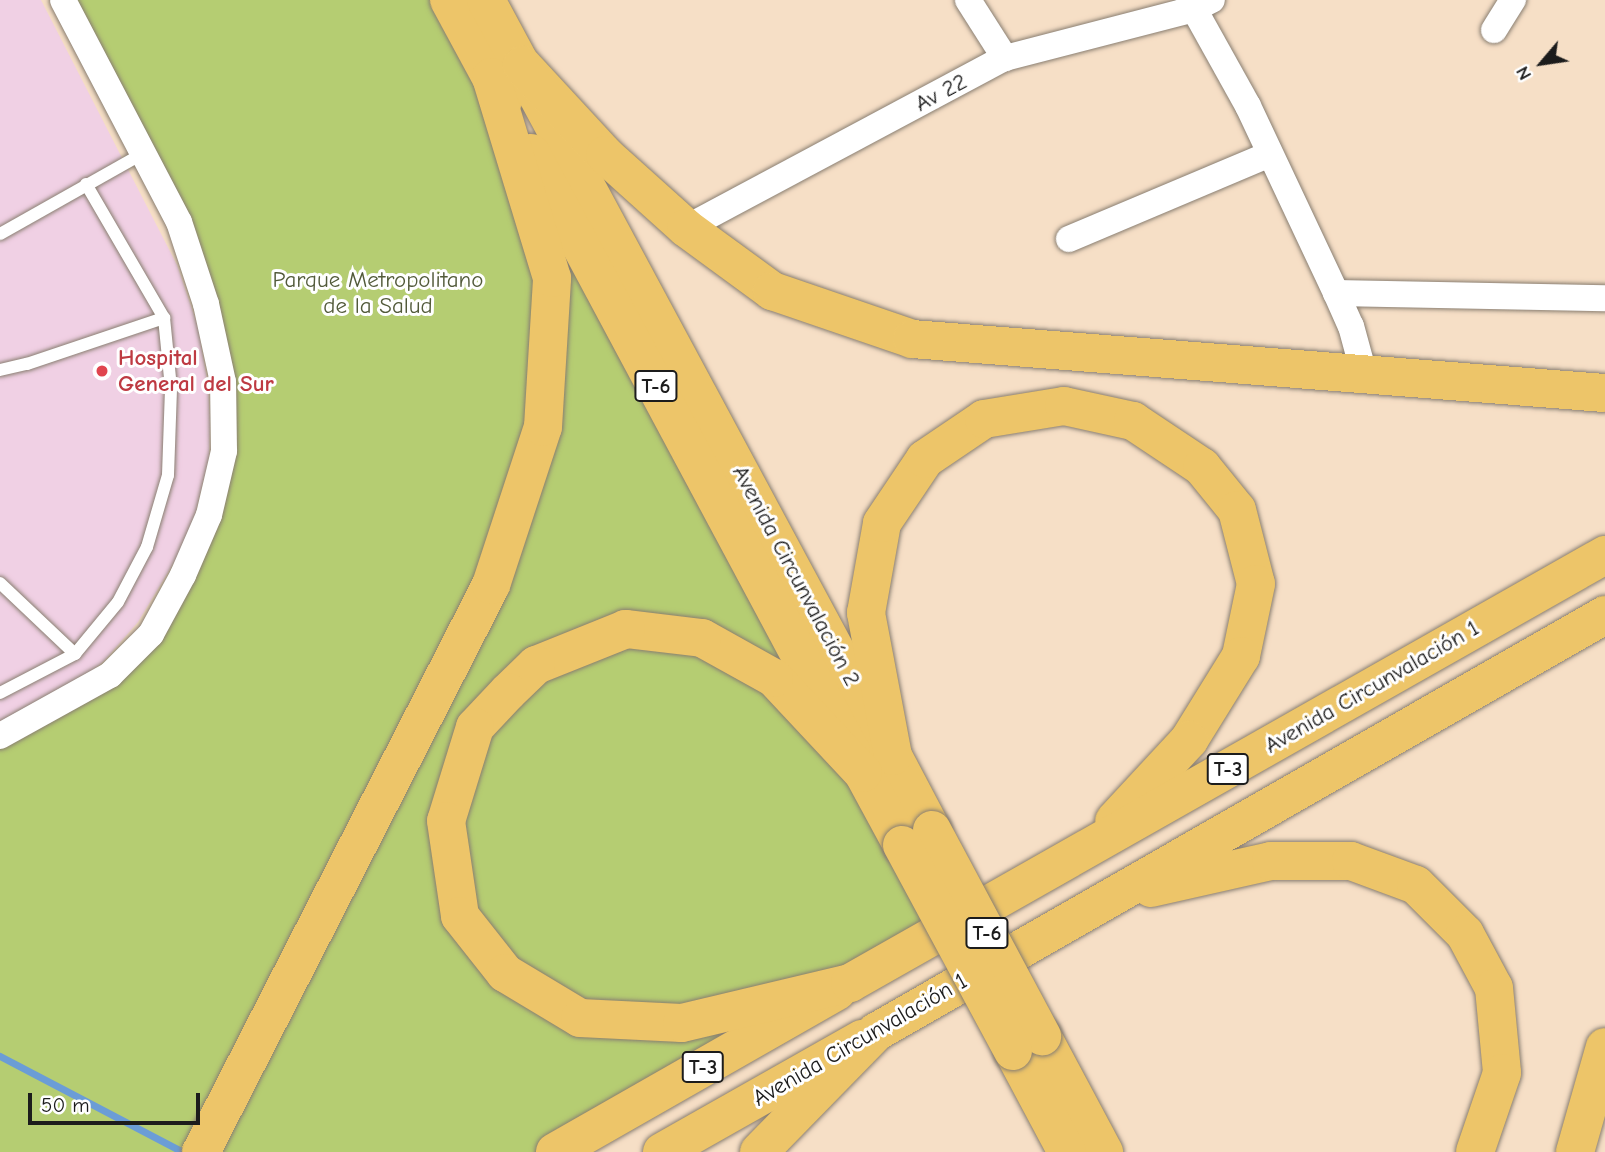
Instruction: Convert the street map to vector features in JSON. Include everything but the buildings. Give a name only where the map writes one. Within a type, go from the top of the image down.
[{"type":"main road","name":"Avenida Circunvalación 2","points":[[449,0],[506,71],[1028,1043],[1095,1149]]},
{"type":"main road","name":"Avenida Circunvalación 2","points":[[486,0],[506,71]]},
{"type":"main road","points":[[506,71],[686,228],[772,291],[912,339],[1605,393]]},
{"type":"main road","points":[[201,1152],[491,585],[543,427],[552,278],[506,71]]},
{"type":"main road","points":[[878,765],[866,613],[881,523],[925,459],[984,419],[1063,406],[1133,421],[1202,467],[1237,510],[1256,584],[1241,656],[1189,740],[1089,848]]},
{"type":"main road","name":"Avenida Circunvalación 1","points":[[555,1152],[1605,555]]},
{"type":"main road","name":"Avenida Circunvalación 1","points":[[662,1152],[1605,615]]},
{"type":"main road","points":[[850,983],[682,1023],[580,1018],[505,973],[460,916],[446,821],[475,727],[537,665],[626,629],[702,638],[774,678],[878,765]]},
{"type":"main road","points":[[1111,897],[1271,861],[1351,860],[1416,885],[1465,933],[1494,988],[1502,1073],[1475,1152]]},
{"type":"main road","points":[[759,1152],[876,1031]]},
{"type":"main road","points":[[1575,1152],[1605,1047]]},
{"type":"street","points":[[0,736],[110,675],[151,634],[183,575],[212,502],[224,451],[220,369],[206,304],[179,222],[63,0]]},
{"type":"street","points":[[968,0],[1006,58]]},
{"type":"street","points":[[1494,30],[1513,0]]},
{"type":"street","points":[[1198,3],[1336,293],[1355,339],[1364,374]]},
{"type":"street","name":"Av 22","points":[[686,228],[1006,58],[1198,3]]},
{"type":"street","points":[[1069,239],[1270,154]]},
{"type":"street","points":[[1336,293],[1605,298]]},
{"type":"lane","points":[[0,234],[142,154]]},
{"type":"lane","points":[[0,693],[75,654],[124,591],[146,547],[168,475],[171,388],[164,318],[86,184]]},
{"type":"lane","points":[[0,370],[27,364],[164,318]]},
{"type":"lane","points":[[0,583],[75,654]]},
{"type":"shaded area","name":"Hospital General del Sur","points":[[0,0],[41,0],[177,265],[198,327],[208,385],[210,423],[209,458],[193,523],[182,549],[138,622],[104,661],[73,686],[0,725]]},
{"type":"green space","name":"Parque Metropolitano de la Salud","points":[[62,0],[449,0],[947,928],[555,1152],[0,1152],[0,736],[151,634],[224,451],[206,304]]},
{"type":"waterway","points":[[0,1056],[183,1152]]},
{"type":"place","name":"Hospital General del Sur","points":[[102,371]]}]
